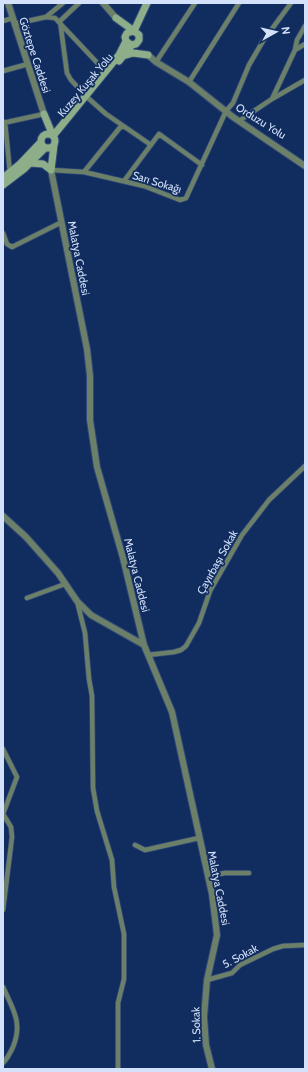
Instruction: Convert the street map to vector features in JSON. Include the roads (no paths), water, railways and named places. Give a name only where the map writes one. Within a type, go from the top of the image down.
[{"type":"main road","points":[[137,35],[147,3]]},
{"type":"main road","points":[[137,35],[152,3]]},
{"type":"main road","points":[[116,18],[137,35],[148,55]]},
{"type":"main road","points":[[116,18],[125,39],[148,55]]},
{"type":"main road","points":[[125,39],[129,32],[137,35]]},
{"type":"main road","name":"Kuzey Kuşak Yolu","points":[[54,140],[58,129],[133,45],[138,43],[137,35]]},
{"type":"main road","name":"Kuzey Kuşak Yolu","points":[[54,140],[119,55],[125,39]]},
{"type":"main road","points":[[123,56],[133,53],[148,55]]},
{"type":"main road","points":[[44,114],[54,140],[51,170]]},
{"type":"main road","points":[[44,114],[44,135],[41,138],[51,170]]},
{"type":"main road","points":[[49,128],[58,129]]},
{"type":"main road","points":[[44,135],[49,134],[54,140]]},
{"type":"main road","points":[[43,145],[50,148],[54,140]]},
{"type":"main road","points":[[3,178],[43,145]]},
{"type":"main road","points":[[3,186],[30,163],[43,145]]},
{"type":"main road","points":[[30,163],[43,164],[51,170]]},
{"type":"street","name":"Göztepe Caddesi","points":[[8,3],[44,114]]},
{"type":"street","points":[[46,17],[63,3]]},
{"type":"street","points":[[60,21],[79,3]]},
{"type":"street","points":[[103,3],[116,18]]},
{"type":"street","points":[[156,62],[195,3]]},
{"type":"street","points":[[189,82],[239,3]]},
{"type":"street","name":"Sarı Sokağı","points":[[51,170],[84,172],[144,186],[180,200],[186,198],[226,110],[233,102],[249,65],[263,40],[289,4]]},
{"type":"street","points":[[3,21],[46,17],[55,18],[60,21],[105,72]]},
{"type":"street","points":[[60,21],[67,73],[71,80],[87,97],[150,145]]},
{"type":"street","points":[[274,96],[295,50],[297,40],[305,26]]},
{"type":"street","points":[[295,50],[305,44]]},
{"type":"street","points":[[148,55],[156,62],[189,82],[305,166]]},
{"type":"street","points":[[3,70],[28,64]]},
{"type":"street","points":[[242,118],[274,96],[305,80]]},
{"type":"street","name":"Orduzu Yolu","points":[[226,110],[242,118],[305,161]]},
{"type":"street","points":[[10,173],[4,122],[44,114]]},
{"type":"street","points":[[84,172],[122,125]]},
{"type":"street","points":[[124,181],[159,134],[202,165]]},
{"type":"street","name":"Malatya Caddesi","points":[[51,170],[87,349],[90,376],[90,420],[97,467],[125,564],[144,645],[172,712],[198,838],[208,876],[217,929],[207,980]]},
{"type":"street","points":[[3,232],[7,244],[12,247],[62,222]]},
{"type":"street","name":"Çayırbaşı Sokak","points":[[148,655],[174,652],[181,650],[186,646],[199,623],[210,592],[242,535],[269,500],[305,466]]},
{"type":"street","points":[[3,516],[26,537],[58,573],[78,601],[91,615],[144,645]]},
{"type":"street","points":[[27,598],[65,584]]},
{"type":"street","points":[[78,601],[86,633],[88,673],[92,696],[93,788],[97,811],[112,860],[114,887],[124,934],[124,979],[118,1003],[118,1069]]},
{"type":"street","points":[[3,749],[17,777],[3,814],[11,827],[12,837],[3,910]]},
{"type":"street","points":[[135,845],[145,850],[198,838]]},
{"type":"street","points":[[208,876],[225,872],[249,873]]},
{"type":"street","name":"5. Sokak","points":[[207,980],[232,973],[240,965],[273,949],[283,946],[305,945]]},
{"type":"street","name":"1. Sokak","points":[[207,980],[204,1017],[206,1045],[212,1069]]},
{"type":"street","points":[[3,987],[18,1025],[17,1036],[8,1058],[3,1063]]}]
